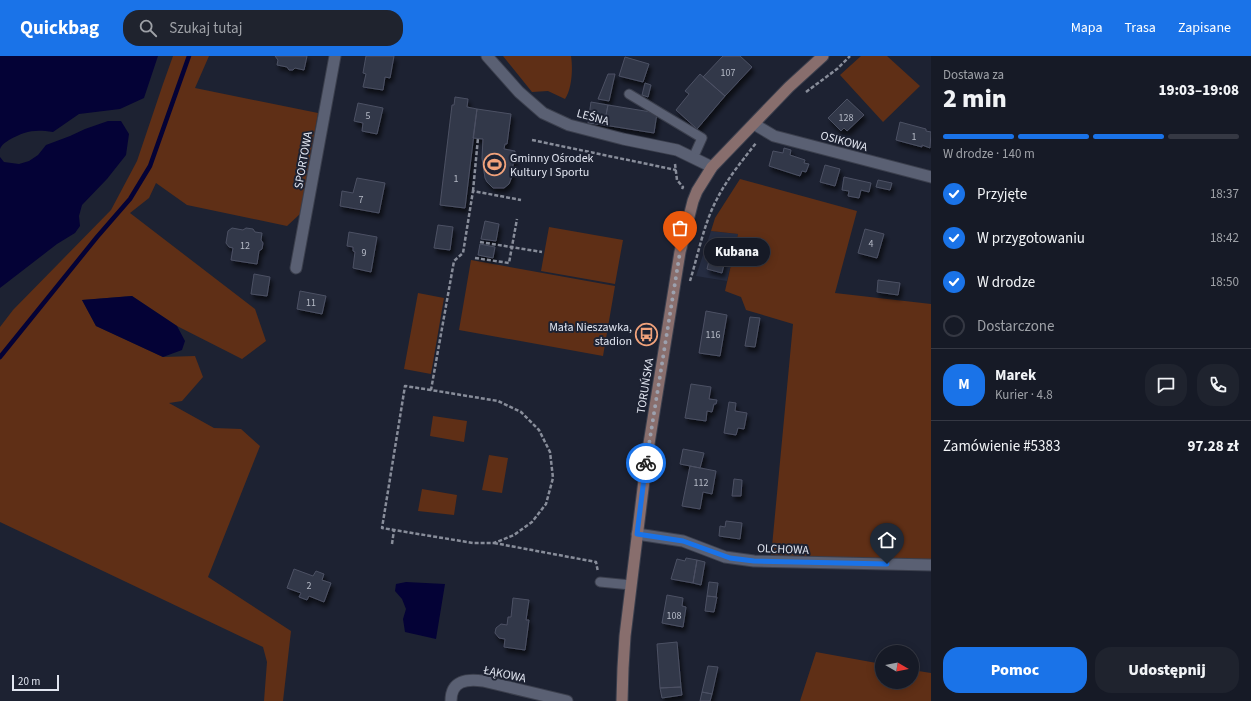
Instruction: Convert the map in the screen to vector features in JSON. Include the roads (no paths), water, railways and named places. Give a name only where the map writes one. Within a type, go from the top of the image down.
[{"type":"main road","name":"TORUŃSKA","points":[[622,701],[622,668],[637,534],[650,437],[681,246],[693,201],[697,191],[712,167],[789,87],[823,56]]},
{"type":"street","name":"SPORTOWA","points":[[296,268],[335,56]]},
{"type":"street","name":"LEŚNA","points":[[488,56],[519,92],[543,113],[569,125],[623,139],[677,150],[712,167]]},
{"type":"street","name":"OSIKOWA","points":[[754,124],[774,136],[931,177]]},
{"type":"street","name":"OLCHOWA","points":[[637,534],[683,541],[725,557],[754,561],[931,565]]},
{"type":"street","name":"ŁĄKOWA","points":[[451,701],[454,687],[463,681],[475,680],[566,701]]},
{"type":"lane","points":[[629,94],[702,138],[693,158]]},
{"type":"lane","points":[[600,582],[631,585]]},
{"type":"waterway","points":[[0,357],[97,237],[130,199],[150,166],[189,56]]},
{"type":"place","name":"Gminny Ośrodek Kultury I Sportu","points":[[494,165]]},
{"type":"place","name":"Kubana","points":[[680,252]]},
{"type":"place","name":"Mała Nieszawka, stadion","points":[[647,334]]}]
